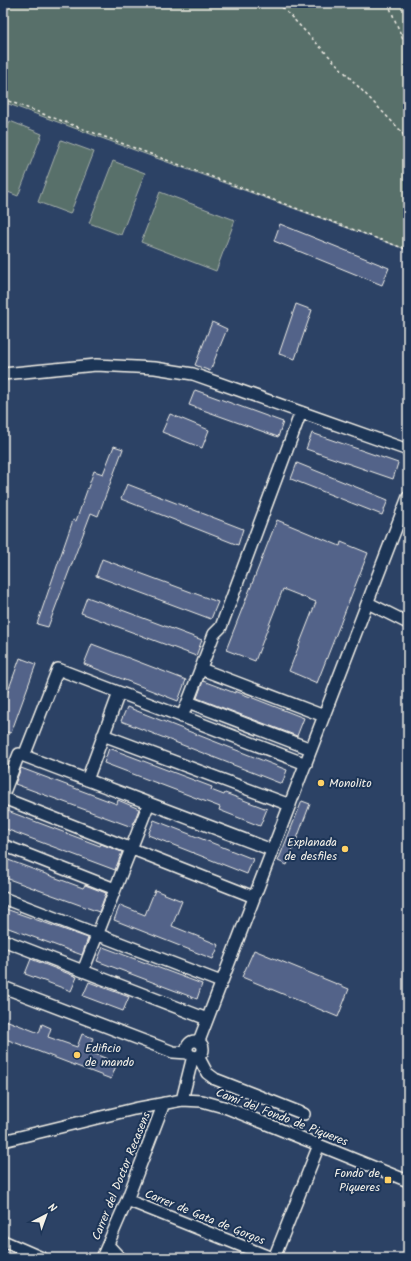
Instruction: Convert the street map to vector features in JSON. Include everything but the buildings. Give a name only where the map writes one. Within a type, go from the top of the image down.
[{"type":"street","points":[[3,374],[96,365],[155,368],[193,374],[408,450]]},
{"type":"street","points":[[182,717],[214,634],[221,627],[301,412]]},
{"type":"street","points":[[3,986],[173,1052],[193,1055],[204,1050],[202,1043],[199,1041],[207,1019],[408,497]]},
{"type":"street","points":[[368,603],[408,623]]},
{"type":"street","points":[[201,669],[324,716]]},
{"type":"street","points":[[24,756],[58,670],[306,764]]},
{"type":"street","points":[[87,780],[119,693]]},
{"type":"street","points":[[188,702],[311,749]]},
{"type":"street","points":[[103,735],[290,805]]},
{"type":"street","points":[[254,897],[3,796],[19,754],[272,850]]},
{"type":"street","points":[[83,971],[149,803]]},
{"type":"street","points":[[3,845],[115,889]]},
{"type":"street","points":[[3,898],[221,982]]},
{"type":"street","points":[[3,940],[207,1019]]},
{"type":"street","points":[[182,1100],[193,1055]]},
{"type":"street","points":[[193,1055],[207,1073],[215,1079],[304,1114]]},
{"type":"street","name":"Camí del Fondo de Piqueres","points":[[3,1141],[134,1109],[182,1100],[202,1101],[227,1108],[408,1181]]},
{"type":"street","name":"Carrer del Doctor Recasens","points":[[102,1258],[128,1200],[164,1103]]},
{"type":"street","points":[[273,1258],[319,1145]]},
{"type":"street","name":"Carrer de Gata de Gorgos","points":[[128,1200],[273,1258]]},
{"type":"street","points":[[3,1241],[42,1258]]},
{"type":"street","points":[[108,1245],[117,1257]]},
{"type":"path","points":[[278,3],[401,131],[408,143]]},
{"type":"path","points":[[388,3],[408,52]]},
{"type":"path","points":[[3,99],[408,250]]},
{"type":"green space","points":[[3,3],[408,3],[408,250],[3,102]]},
{"type":"green space","points":[[10,121],[42,134],[18,196],[3,190],[3,138]]},
{"type":"green space","points":[[61,140],[94,152],[70,214],[38,202]]},
{"type":"green space","points":[[113,161],[145,173],[121,235],[89,223]]},
{"type":"green space","points":[[160,192],[235,220],[216,271],[141,242]]},
{"type":"place","name":"Monolito","points":[[321,783]]},
{"type":"place","name":"Explanada de desfiles","points":[[345,849]]},
{"type":"place","name":"Edificio de mando","points":[[77,1055]]},
{"type":"place","name":"Fondo de Piqueres","points":[[388,1180]]}]
